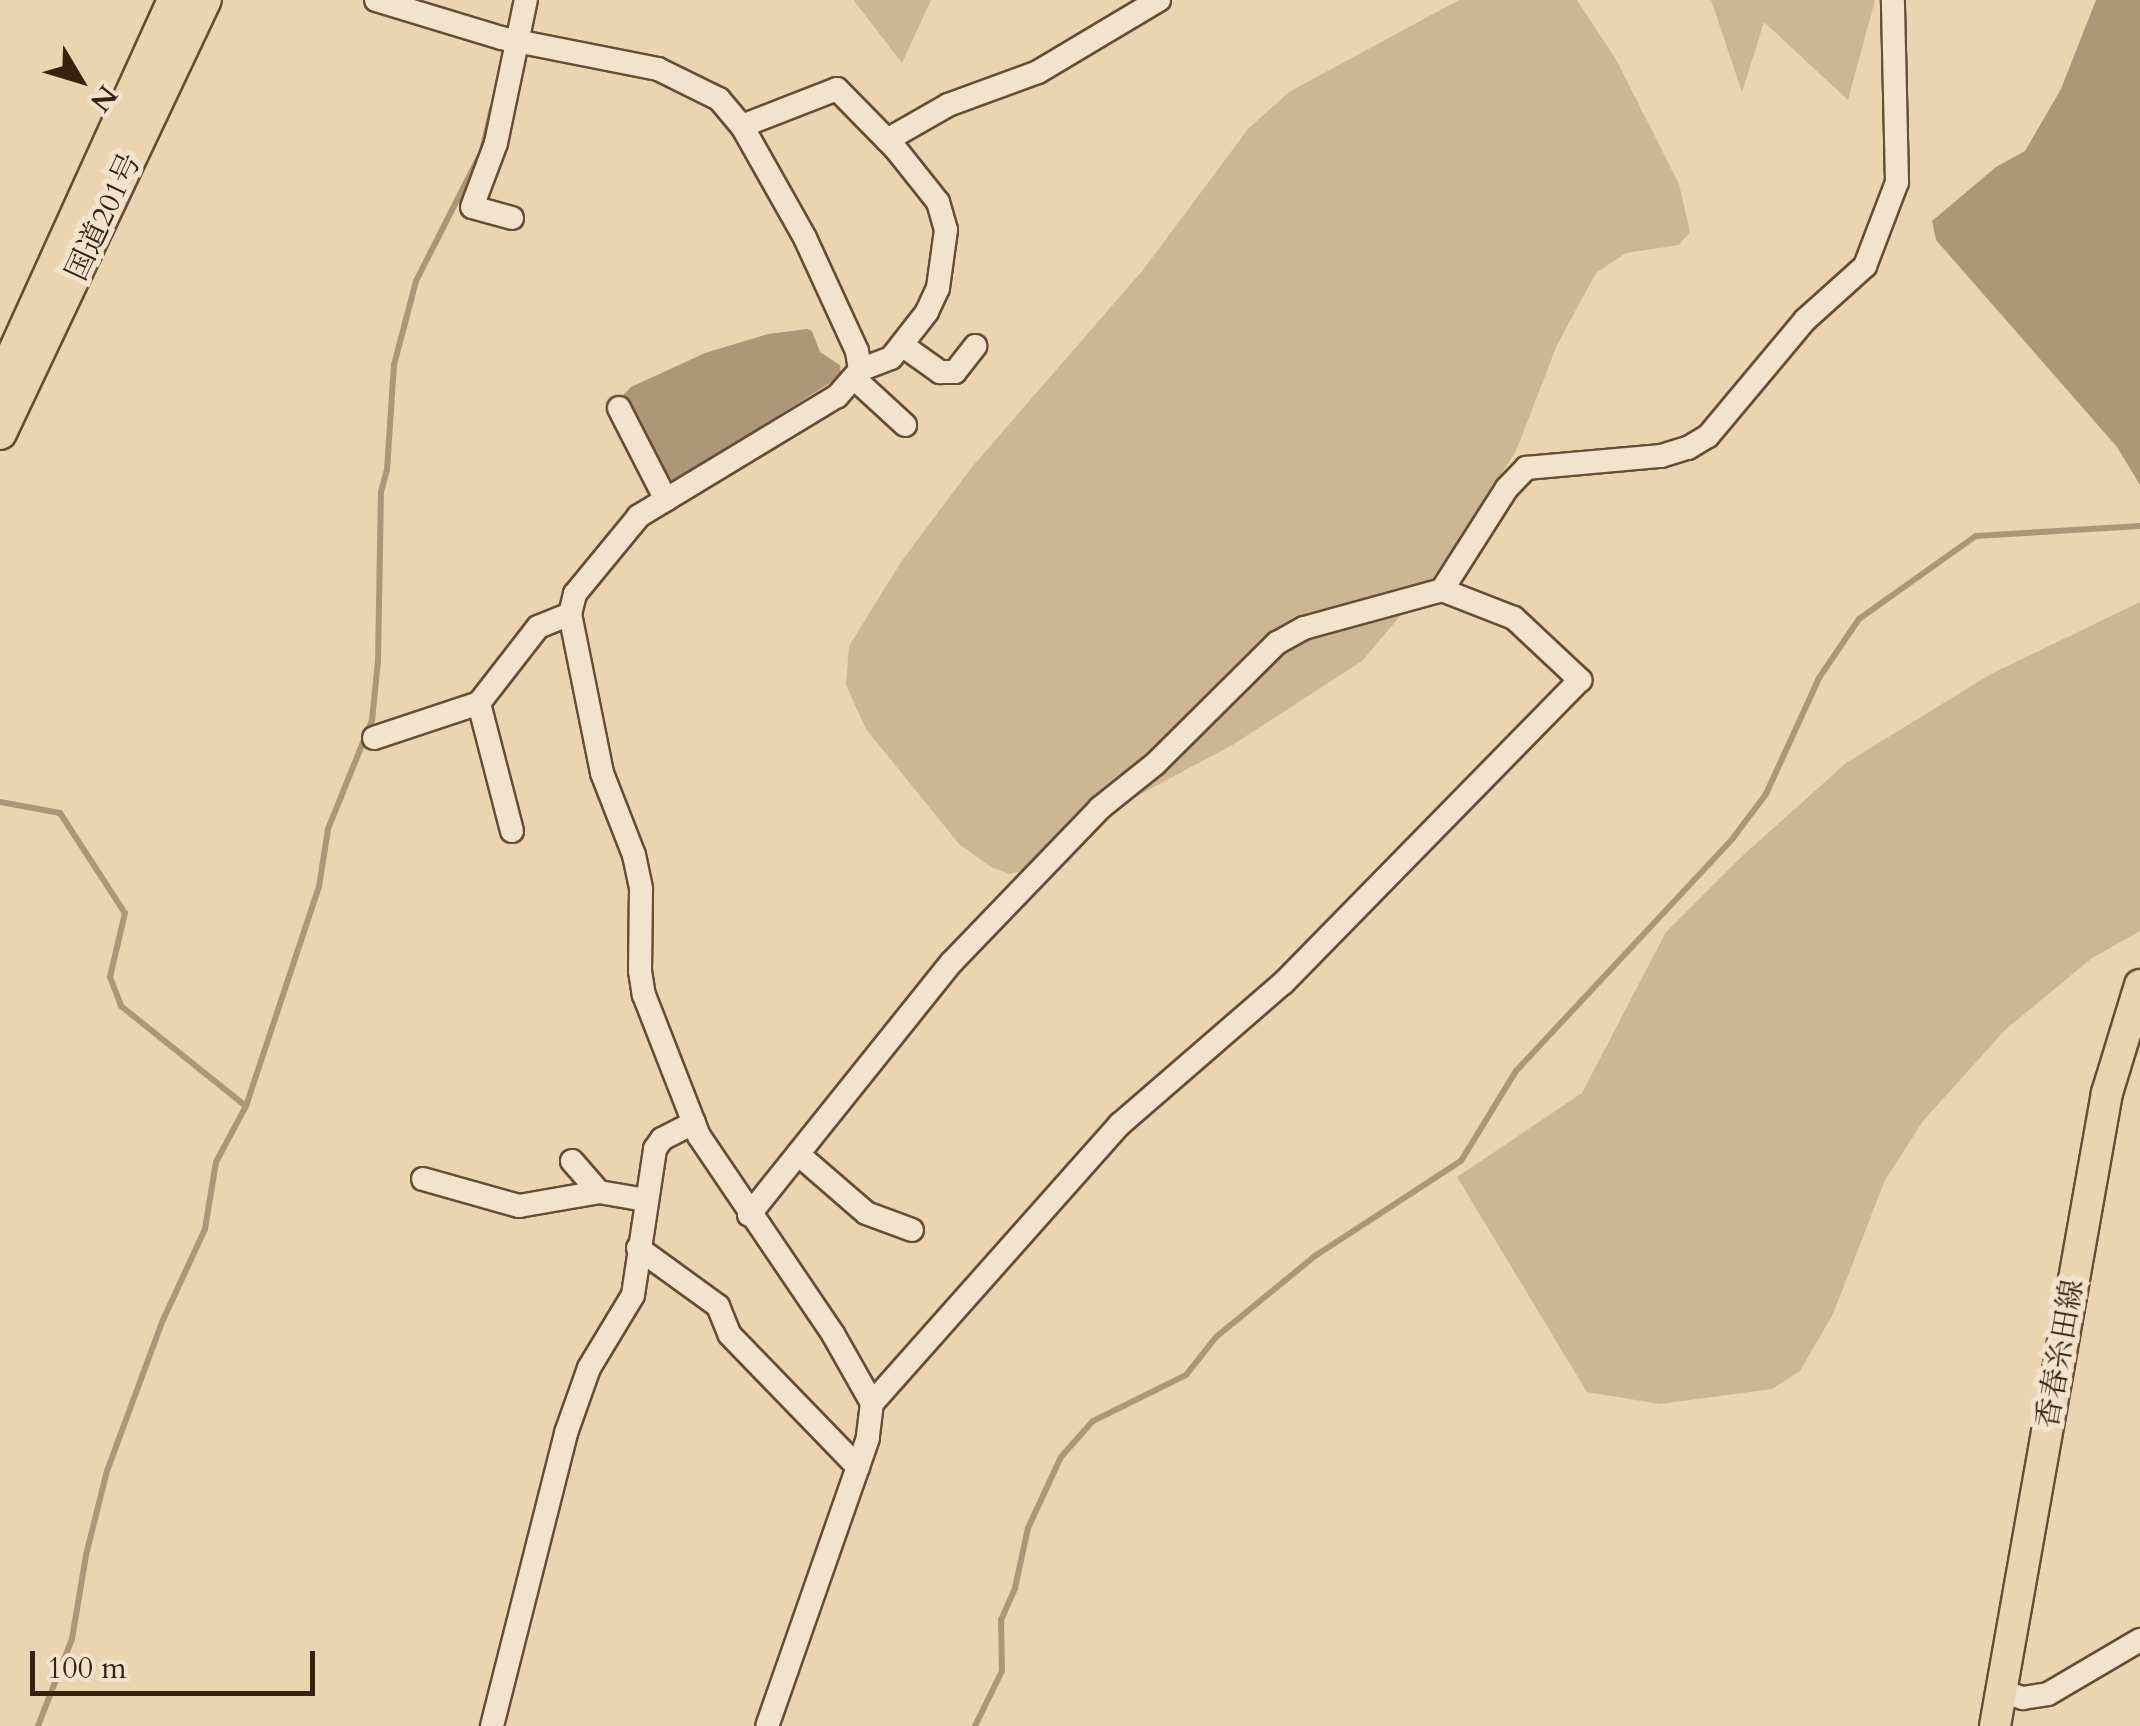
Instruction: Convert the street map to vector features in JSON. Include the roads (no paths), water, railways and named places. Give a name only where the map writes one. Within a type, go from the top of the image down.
[{"type":"highway","name":"国道201号","points":[[0,384],[174,0]]},
{"type":"highway","name":"国道201号","points":[[0,434],[205,0]]},
{"type":"main road","name":"香春糸田線","points":[[1994,1726],[2107,1093],[2140,985]]},
{"type":"street","points":[[376,0],[519,42],[658,69],[719,99],[742,126],[804,238],[847,328],[857,374],[905,426]]},
{"type":"street","points":[[512,218],[472,206],[496,143],[526,0]]},
{"type":"street","points":[[887,140],[948,105],[1038,72],[1159,0]]},
{"type":"street","points":[[1442,590],[1508,488],[1526,468],[1661,456],[1688,448],[1708,436],[1805,320],[1865,266],[1897,182],[1893,0]]},
{"type":"street","points":[[742,126],[837,89],[887,140],[938,202],[946,230],[938,288],[927,312],[891,358],[857,374],[837,396],[639,516],[589,574],[575,594],[570,614],[602,773],[634,855],[641,889],[640,971],[644,995],[694,1122],[749,1215],[833,1334],[872,1403],[872,1423],[858,1467],[767,1726]]},
{"type":"street","points":[[902,345],[940,372],[955,372],[975,346]]},
{"type":"street","points":[[619,408],[666,500]]},
{"type":"street","points":[[749,1215],[952,962],[1100,808],[1155,764],[1277,644],[1304,628],[1442,590],[1514,618],[1580,680],[1283,983],[1120,1124],[872,1403]]},
{"type":"street","points":[[374,738],[479,704],[538,626],[570,614]]},
{"type":"street","points":[[479,704],[512,831]]},
{"type":"street","points":[[492,1726],[566,1433],[589,1368],[633,1294],[655,1149],[662,1139],[694,1122]]},
{"type":"street","points":[[798,1154],[866,1213],[912,1230]]},
{"type":"street","points":[[572,1162],[599,1192]]},
{"type":"street","points":[[423,1178],[519,1206],[599,1192],[646,1200]]},
{"type":"street","points":[[638,1248],[718,1306],[730,1335],[858,1467]]},
{"type":"street","points":[[2001,1691],[2024,1698],[2048,1694],[2140,1640]]},
{"type":"waterway","points":[[38,1726],[72,1639],[86,1555],[107,1471],[163,1320],[205,1229],[216,1162],[246,1106],[319,887],[328,829],[372,720],[378,661],[381,492],[387,470],[394,365],[416,281],[482,151],[492,108]]},
{"type":"waterway","points":[[975,1726],[1002,1671],[1001,1620],[1015,1588],[1028,1528],[1061,1457],[1093,1421],[1186,1375],[1216,1337],[1315,1256],[1461,1161],[1516,1071],[1733,838],[1766,794],[1819,678],[1859,619],[1976,536],[2140,526]]},
{"type":"waterway","points":[[0,802],[60,813],[125,913],[110,977],[121,1006],[246,1106]]}]
